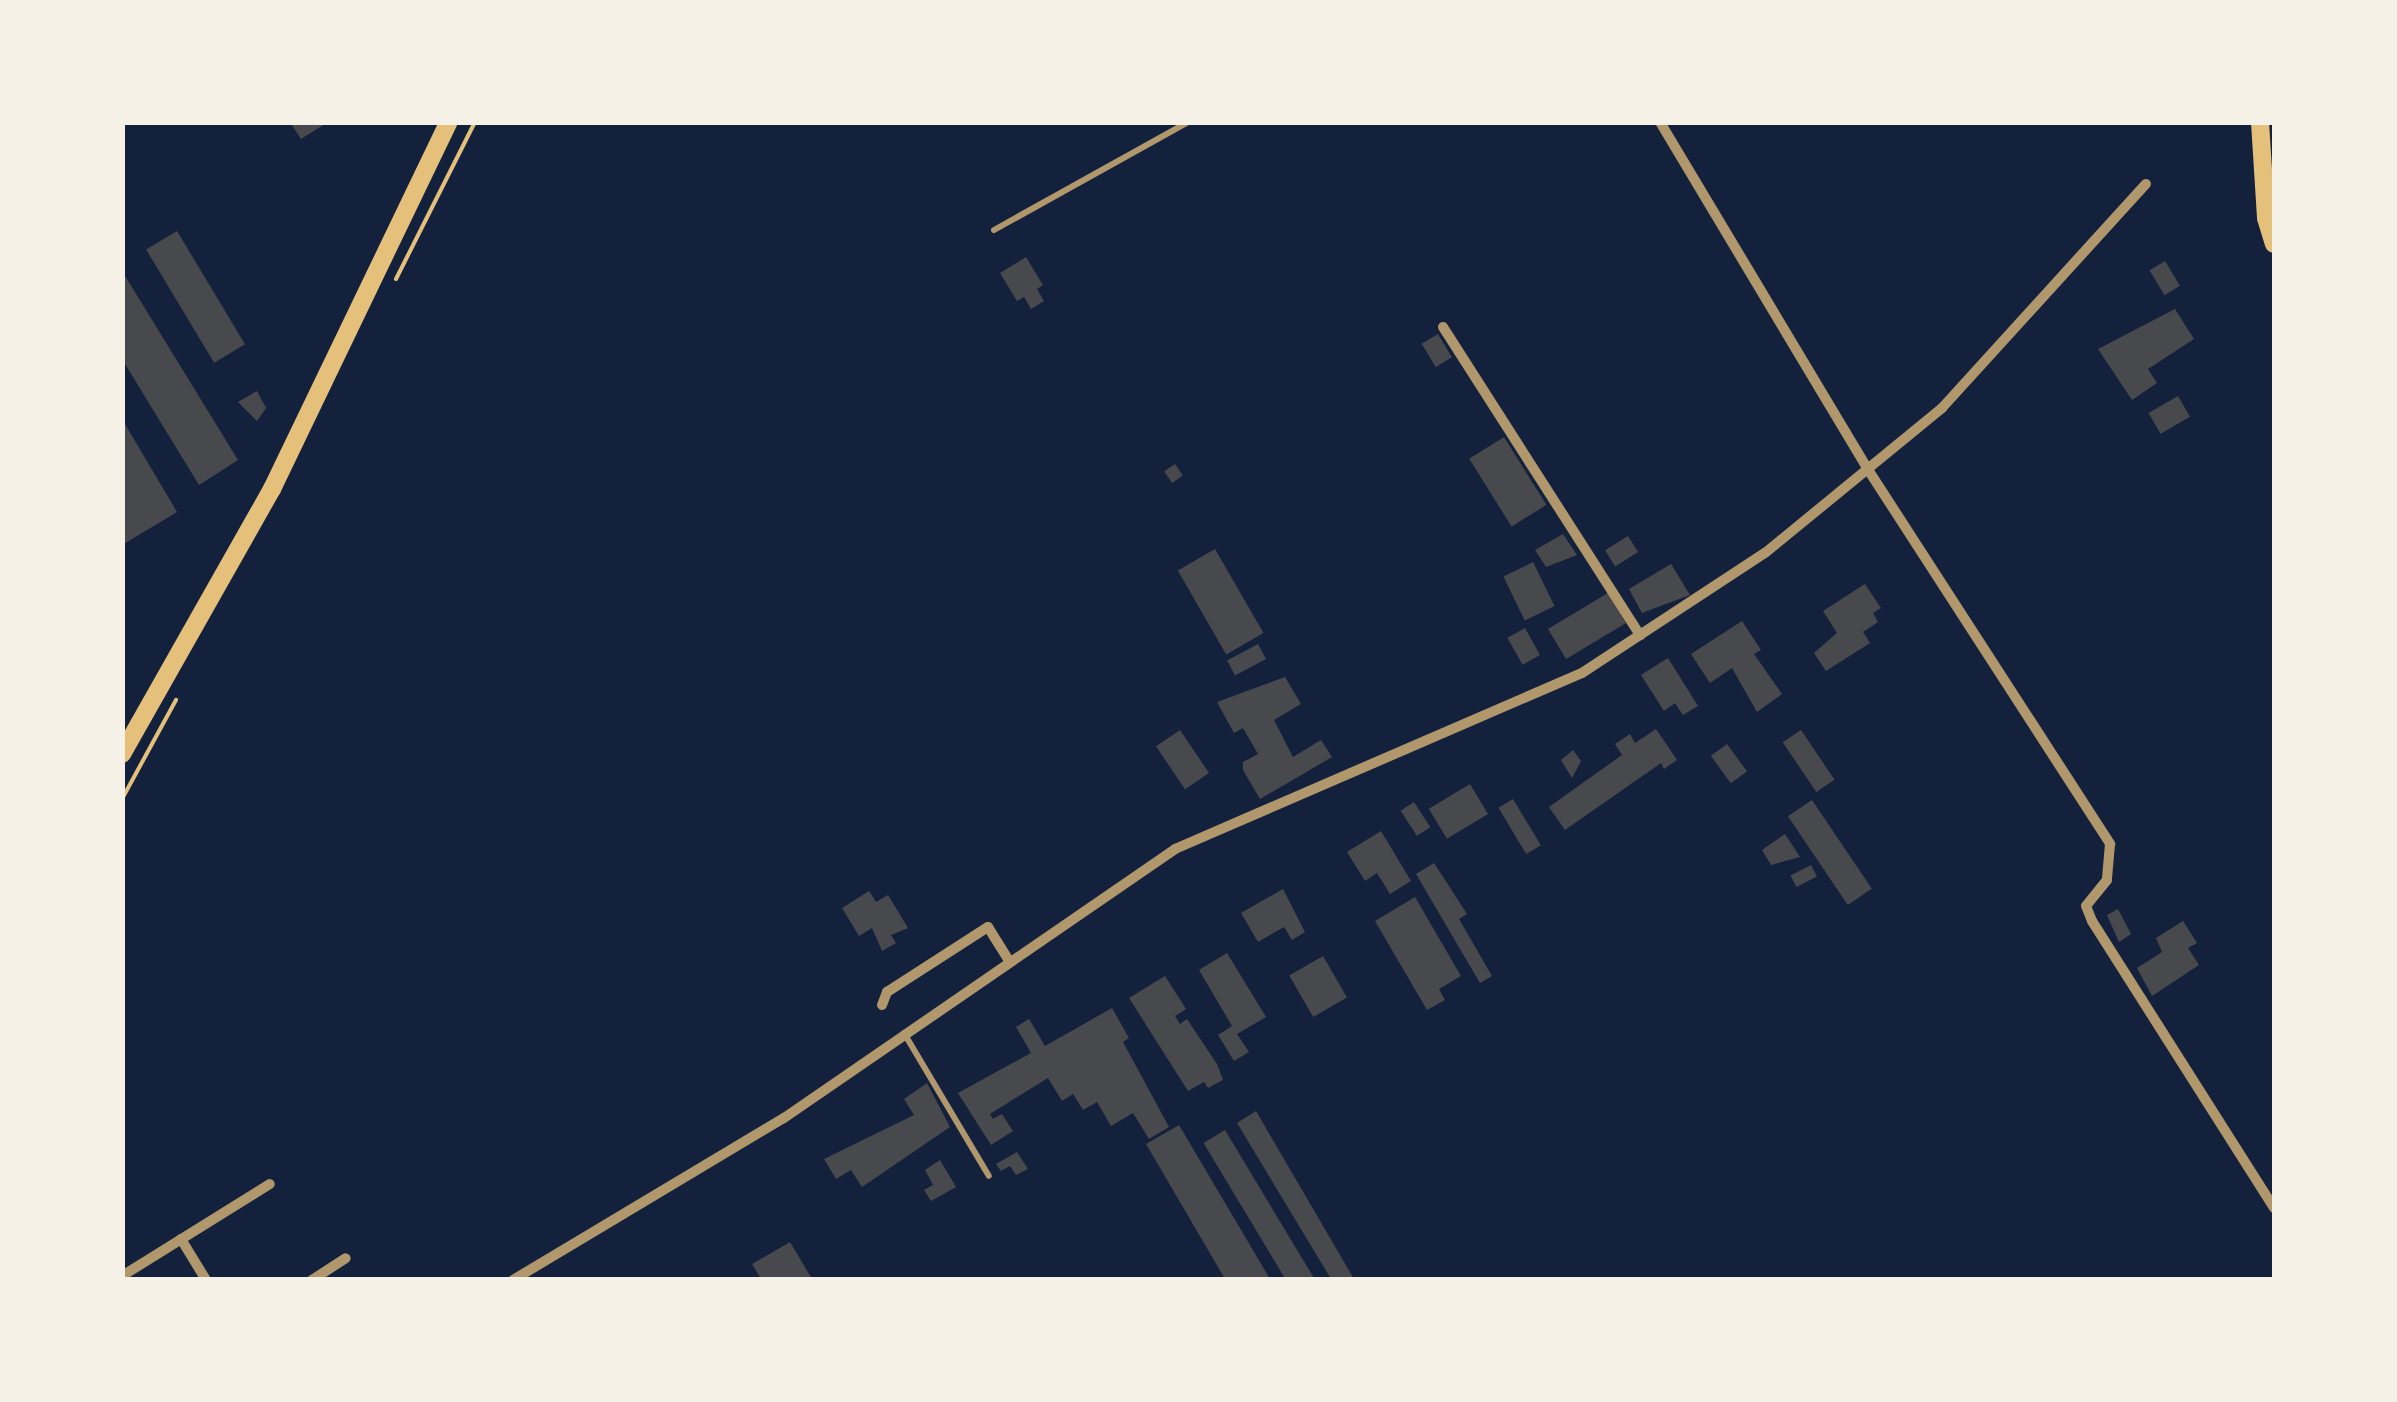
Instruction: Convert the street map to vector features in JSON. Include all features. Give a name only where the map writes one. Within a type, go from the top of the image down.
[{"type":"main road","points":[[124,749],[220,582],[449,122]]},
{"type":"main road","points":[[2260,122],[2266,218],[2274,244]]},
{"type":"street","points":[[1660,122],[1770,296],[1867,468],[2110,844],[2107,880],[2086,906],[2092,921],[2274,1208]]},
{"type":"street","points":[[513,1280],[784,1118],[903,1032],[1175,849],[1582,673],[1764,553],[1942,408],[2146,184]]},
{"type":"street","points":[[1444,327],[1640,635]]},
{"type":"street","points":[[882,1006],[888,992],[988,927],[1010,960]]},
{"type":"street","points":[[122,1276],[270,1184]]},
{"type":"street","points":[[181,1239],[206,1280]]},
{"type":"street","points":[[312,1280],[346,1258]]},
{"type":"lane","points":[[994,230],[1188,122]]},
{"type":"lane","points":[[903,1032],[989,1176]]},
{"type":"building","points":[[290,122],[328,122],[301,139]]},
{"type":"building","points":[[177,231],[245,344],[214,363],[146,250]]},
{"type":"building","points":[[1026,257],[1043,285],[1037,289],[1044,301],[1031,309],[1024,297],[1017,301],[1000,273]]},
{"type":"building","points":[[2165,261],[2180,286],[2165,295],[2150,270]]},
{"type":"building","points":[[122,271],[238,460],[199,485],[122,359]]},
{"type":"building","points":[[2175,309],[2194,339],[2148,369],[2157,383],[2132,400],[2098,349]]},
{"type":"building","points":[[1438,334],[1452,357],[1436,367],[1422,344]]},
{"type":"building","points":[[257,391],[266,408],[257,421],[238,402]]},
{"type":"building","points":[[2178,396],[2190,417],[2161,434],[2149,413]]},
{"type":"building","points":[[122,419],[177,512],[122,545]]},
{"type":"building","points":[[1504,437],[1546,505],[1512,527],[1469,459]]},
{"type":"building","points":[[1175,464],[1183,476],[1172,483],[1164,471]]},
{"type":"building","points":[[1563,534],[1577,555],[1546,567],[1535,550]]},
{"type":"building","points":[[1628,536],[1638,552],[1615,566],[1605,550]]},
{"type":"building","points":[[1215,549],[1264,633],[1226,655],[1178,570]]},
{"type":"building","points":[[1533,562],[1554,606],[1525,621],[1503,576]]},
{"type":"building","points":[[1671,564],[1690,595],[1642,613],[1629,589]]},
{"type":"building","points":[[1865,584],[1881,608],[1873,613],[1878,622],[1863,632],[1870,643],[1826,671],[1814,653],[1837,633],[1823,611]]},
{"type":"building","points":[[1608,593],[1626,623],[1566,659],[1548,629]]},
{"type":"building","points":[[1742,621],[1761,650],[1754,654],[1782,694],[1757,712],[1732,668],[1710,683],[1691,654]]},
{"type":"building","points":[[1525,628],[1540,655],[1523,665],[1508,638]]},
{"type":"building","points":[[1258,644],[1266,659],[1235,675],[1227,660]]},
{"type":"building","points":[[1668,658],[1698,706],[1683,715],[1675,703],[1664,711],[1641,675]]},
{"type":"building","points":[[1285,677],[1301,704],[1274,720],[1293,757],[1321,740],[1332,757],[1260,799],[1243,770],[1243,762],[1258,754],[1243,728],[1234,733],[1217,702]]},
{"type":"building","points":[[1656,729],[1677,760],[1664,769],[1661,763],[1565,830],[1549,807],[1622,755],[1615,744],[1630,734],[1635,743]]},
{"type":"building","points":[[1180,730],[1209,773],[1185,789],[1156,746]]},
{"type":"building","points":[[1801,730],[1835,780],[1816,792],[1783,742]]},
{"type":"building","points":[[1727,744],[1747,772],[1731,783],[1711,756]]},
{"type":"building","points":[[1573,750],[1581,761],[1572,778],[1561,760]]},
{"type":"building","points":[[1470,784],[1488,814],[1447,839],[1429,809]]},
{"type":"building","points":[[1513,799],[1541,845],[1526,854],[1498,808]]},
{"type":"building","points":[[1812,800],[1872,889],[1848,905],[1788,816]]},
{"type":"building","points":[[1414,802],[1430,827],[1417,836],[1401,811]]},
{"type":"building","points":[[1381,831],[1411,881],[1390,894],[1377,873],[1365,881],[1347,852]]},
{"type":"building","points":[[1785,834],[1800,857],[1771,865],[1762,850]]},
{"type":"building","points":[[1434,863],[1467,914],[1459,919],[1492,976],[1480,983],[1416,874]]},
{"type":"building","points":[[1811,865],[1817,877],[1796,887],[1791,875]]},
{"type":"building","points":[[1283,889],[1305,932],[1292,940],[1284,927],[1258,942],[1241,913]]},
{"type":"building","points":[[869,891],[876,902],[888,895],[908,928],[891,935],[896,943],[882,951],[872,928],[859,936],[842,908]]},
{"type":"building","points":[[1415,897],[1461,976],[1439,989],[1445,1000],[1427,1010],[1375,921]]},
{"type":"building","points":[[2118,909],[2131,934],[2119,942],[2107,915]]},
{"type":"building","points":[[2183,921],[2197,943],[2188,948],[2199,965],[2152,996],[2137,968],[2162,952],[2156,938]]},
{"type":"building","points":[[1227,953],[1266,1017],[1237,1034],[1249,1052],[1234,1061],[1218,1035],[1232,1026],[1199,970]]},
{"type":"building","points":[[1323,956],[1347,998],[1313,1017],[1289,975]]},
{"type":"building","points":[[1165,976],[1186,1009],[1175,1016],[1180,1024],[1187,1019],[1217,1064],[1223,1080],[1208,1088],[1204,1082],[1188,1091],[1129,998]]},
{"type":"building","points":[[1112,1008],[1129,1038],[1123,1042],[1169,1127],[1149,1139],[1133,1113],[1111,1126],[1097,1102],[1083,1110],[1073,1094],[1062,1101],[1048,1078],[990,1114],[993,1119],[1002,1114],[1013,1131],[991,1145],[958,1093],[1031,1053],[1016,1027],[1029,1019],[1045,1046]]},
{"type":"building","points":[[927,1083],[950,1127],[862,1187],[851,1170],[836,1179],[824,1159],[914,1115],[904,1099]]},
{"type":"building","points":[[1256,1111],[1354,1279],[1331,1279],[1237,1123]]},
{"type":"building","points":[[1179,1125],[1270,1279],[1225,1279],[1146,1144]]},
{"type":"building","points":[[1225,1130],[1314,1278],[1286,1280],[1204,1143]]},
{"type":"building","points":[[1017,1152],[1028,1169],[1016,1175],[1010,1166],[1001,1171],[996,1164]]},
{"type":"building","points":[[940,1160],[956,1187],[931,1201],[924,1190],[933,1185],[925,1170]]},
{"type":"building","points":[[790,1242],[812,1279],[761,1279],[752,1264]]}]
